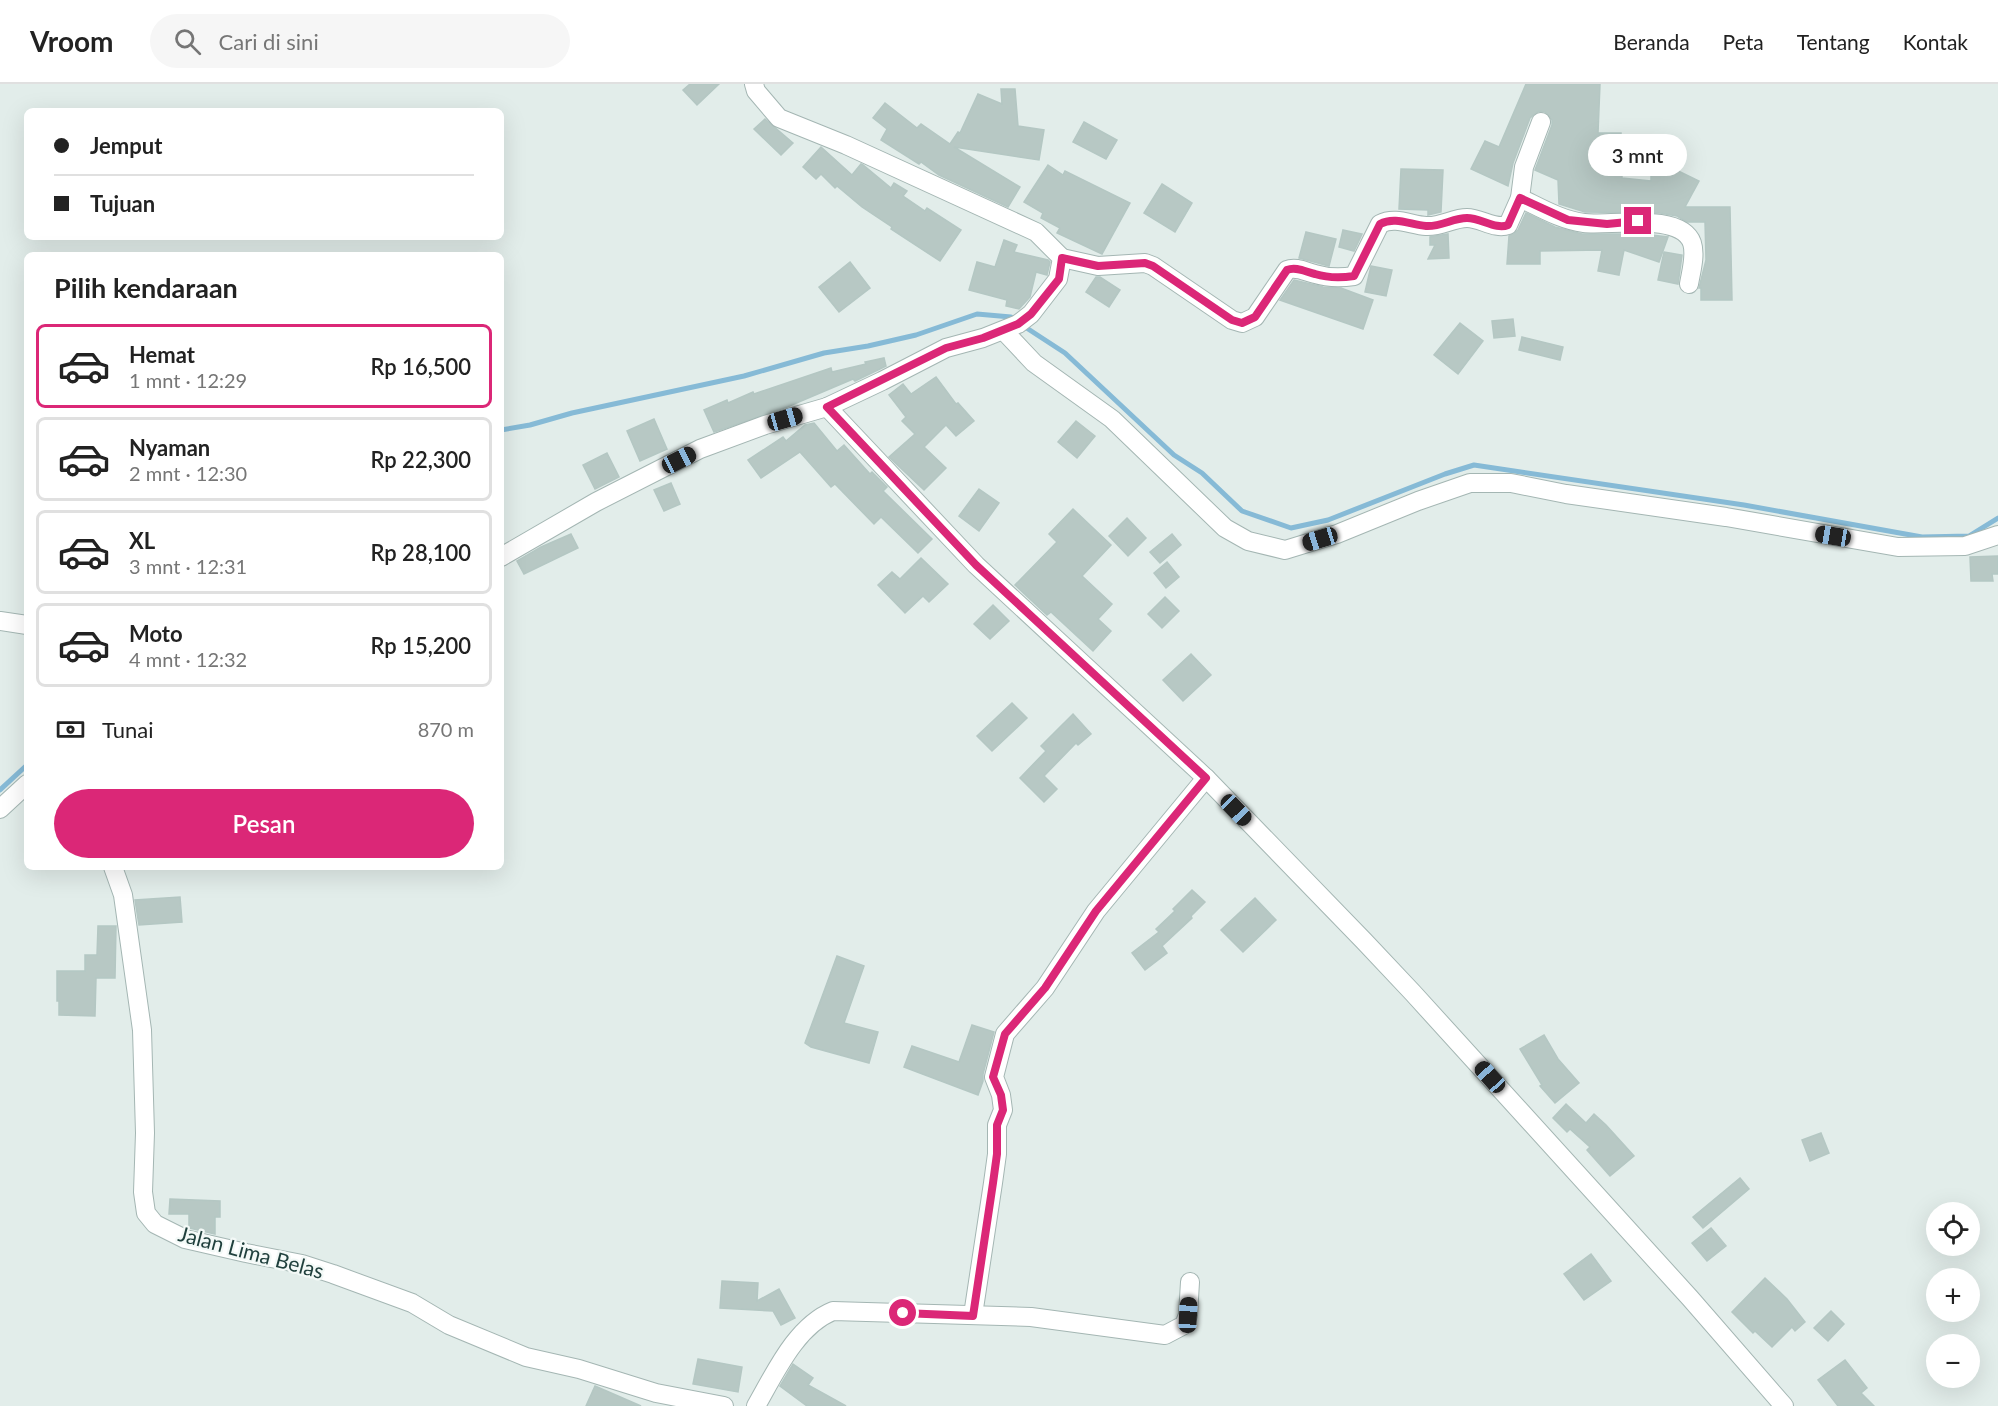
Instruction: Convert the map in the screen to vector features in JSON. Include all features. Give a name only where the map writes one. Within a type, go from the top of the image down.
[{"type":"street","points":[[754,84],[756,91],[779,118],[856,149],[1036,232],[1062,258],[1098,266],[1145,263],[1153,266],[1232,320],[1242,323],[1255,317],[1287,270],[1291,268],[1336,278],[1354,276],[1380,224],[1386,220],[1428,226],[1443,225],[1465,218],[1482,219],[1501,227],[1508,225],[1520,198],[1524,167],[1541,122]]},
{"type":"street","points":[[1520,198],[1568,220],[1607,224],[1653,222],[1686,234],[1692,241],[1693,249],[1689,284]]},
{"type":"street","points":[[504,555],[596,502],[700,449],[765,425],[827,407],[946,348],[1018,323],[1059,279],[1062,258]]},
{"type":"street","points":[[1018,323],[1034,363],[1112,419],[1225,528],[1248,541],[1285,550],[1337,534],[1418,501],[1470,483],[1511,483],[1898,547],[1965,546],[1998,535]]},
{"type":"street","points":[[827,407],[976,565],[1206,778],[1413,993],[1682,1289],[1784,1406]]},
{"type":"street","points":[[0,621],[24,625]]},
{"type":"street","points":[[973,1316],[997,1154],[997,1125],[1003,1110],[1001,1095],[993,1077],[1005,1034],[1045,988],[1096,911],[1206,778]]},
{"type":"street","points":[[0,809],[24,787]]},
{"type":"street","name":"Jalan Lima Belas","points":[[114,870],[123,895],[142,1030],[145,1133],[143,1192],[146,1213],[155,1224],[185,1239],[302,1264],[333,1274],[412,1303],[449,1325],[526,1357],[579,1369],[656,1393],[724,1406]]},
{"type":"street","points":[[756,1406],[791,1346],[822,1316],[833,1311],[1031,1317],[1165,1335],[1184,1325],[1188,1315],[1190,1282]]},
{"type":"building","points":[[690,84],[719,84],[697,105],[683,90]]},
{"type":"building","points":[[1526,84],[1600,84],[1598,133],[1621,133],[1622,178],[1651,181],[1651,162],[1668,161],[1668,166],[1699,181],[1685,207],[1730,207],[1732,300],[1701,300],[1701,288],[1699,288],[1706,260],[1705,222],[1687,222],[1677,216],[1660,213],[1585,212],[1559,204],[1558,180],[1535,170],[1552,125],[1552,120],[1545,112],[1539,111],[1530,118],[1513,163],[1508,186],[1471,169],[1485,141],[1499,147]]},
{"type":"building","points":[[1001,89],[1015,89],[1018,126],[1044,130],[1039,160],[954,147],[1020,187],[1008,207],[939,175],[921,162],[919,164],[881,140],[887,129],[873,118],[885,103],[917,128],[921,124],[950,144],[958,132],[960,133],[978,94],[1002,104]]},
{"type":"building","points":[[765,119],[793,143],[781,155],[754,129]]},
{"type":"building","points":[[1084,122],[1117,140],[1106,159],[1073,142]]},
{"type":"building","points":[[821,147],[852,175],[861,164],[863,165],[891,188],[894,183],[907,191],[903,196],[925,211],[927,208],[961,230],[940,261],[891,229],[892,227],[862,207],[837,186],[835,188],[821,174],[816,179],[803,167]]},
{"type":"building","points":[[1048,165],[1063,175],[1065,171],[1130,203],[1102,254],[1057,233],[1060,228],[1041,218],[1043,213],[1024,202]]},
{"type":"building","points":[[1401,169],[1443,170],[1441,212],[1428,215],[1428,210],[1399,209]]},
{"type":"building","points":[[1162,184],[1192,203],[1175,232],[1144,213]]},
{"type":"building","points":[[1526,213],[1555,227],[1582,234],[1643,234],[1668,237],[1659,262],[1624,250],[1619,275],[1598,271],[1602,250],[1540,251],[1540,264],[1507,264],[1509,236],[1518,230]]},
{"type":"building","points":[[1343,230],[1362,234],[1354,251],[1339,247]]},
{"type":"building","points":[[1306,232],[1336,239],[1329,266],[1299,258]]},
{"type":"building","points":[[1448,234],[1449,258],[1428,259],[1435,245],[1430,245],[1430,237]]},
{"type":"building","points":[[1004,240],[1017,245],[1014,252],[1050,262],[1047,275],[1036,272],[1030,297],[1019,309],[1006,306],[1007,300],[969,290],[977,262],[995,267]]},
{"type":"building","points":[[1664,252],[1682,255],[1678,284],[1658,280]]},
{"type":"building","points":[[850,262],[870,288],[839,312],[819,287]]},
{"type":"building","points":[[1371,266],[1392,270],[1386,296],[1365,292]]},
{"type":"building","points":[[1096,277],[1100,277],[1120,290],[1109,307],[1086,292]]},
{"type":"building","points":[[1294,280],[1323,287],[1341,288],[1373,300],[1363,329],[1280,300]]},
{"type":"building","points":[[1513,319],[1515,336],[1494,338],[1492,321]]},
{"type":"building","points":[[1460,323],[1483,341],[1458,374],[1434,355]]},
{"type":"building","points":[[1522,337],[1563,347],[1560,360],[1519,350]]},
{"type":"building","points":[[884,358],[886,366],[855,381],[853,379],[787,407],[714,432],[704,410],[727,400],[728,403],[753,392],[754,394],[831,368],[832,372]]},
{"type":"building","points":[[936,377],[956,404],[958,403],[974,421],[956,436],[946,425],[924,447],[946,468],[924,490],[889,457],[915,434],[902,421],[906,417],[889,395],[903,384],[911,394]]},
{"type":"building","points":[[654,419],[667,449],[640,461],[627,431]]},
{"type":"building","points":[[1076,421],[1095,436],[1077,458],[1058,442]]},
{"type":"building","points":[[814,423],[837,451],[844,445],[870,474],[872,472],[887,487],[883,491],[932,539],[918,553],[881,517],[874,524],[835,484],[831,487],[800,452],[761,478],[748,460],[783,437],[786,441],[805,425]]},
{"type":"building","points":[[607,453],[619,477],[595,489],[583,465]]},
{"type":"building","points":[[671,483],[680,504],[664,511],[654,490]]},
{"type":"building","points":[[979,489],[999,503],[979,531],[959,516]]},
{"type":"building","points":[[1073,509],[1111,545],[1082,576],[1112,604],[1098,619],[1111,631],[1093,651],[1051,612],[1047,615],[1015,585],[1057,542],[1049,534]]},
{"type":"building","points":[[1127,518],[1146,538],[1128,556],[1109,536]]},
{"type":"building","points":[[571,534],[578,548],[524,574],[517,561]]},
{"type":"building","points":[[1172,534],[1181,545],[1160,563],[1150,552]]},
{"type":"building","points":[[1998,556],[1998,574],[1992,574],[1993,581],[1971,581],[1970,557]]},
{"type":"building","points":[[921,558],[948,584],[929,602],[923,596],[905,613],[878,585],[892,572],[900,579]]},
{"type":"building","points":[[1167,562],[1179,577],[1166,588],[1154,573]]},
{"type":"building","points":[[1165,597],[1179,611],[1162,628],[1148,614]]},
{"type":"building","points":[[993,605],[1009,621],[990,639],[974,624]]},
{"type":"building","points":[[1191,654],[1211,675],[1183,701],[1163,680]]},
{"type":"building","points":[[1012,703],[1027,718],[992,751],[977,736]]},
{"type":"building","points":[[1073,714],[1091,734],[1078,745],[1076,743],[1044,776],[1057,789],[1044,802],[1020,778],[1046,751],[1041,746]]},
{"type":"building","points":[[1192,890],[1205,902],[1191,916],[1192,918],[1162,946],[1167,953],[1145,970],[1132,953],[1159,932],[1156,929]]},
{"type":"building","points":[[180,897],[182,922],[139,925],[135,900]]},
{"type":"building","points":[[1255,898],[1276,920],[1243,952],[1221,930]]},
{"type":"building","points":[[98,926],[116,926],[115,978],[96,978],[95,1016],[59,1015],[57,971],[85,971],[85,955],[97,955]]},
{"type":"building","points":[[837,956],[864,966],[844,1023],[878,1032],[869,1063],[811,1047],[805,1043]]},
{"type":"building","points":[[972,1025],[994,1032],[978,1095],[904,1067],[912,1046],[959,1062]]},
{"type":"building","points":[[1544,1035],[1558,1059],[1579,1083],[1555,1103],[1540,1086],[1542,1085],[1520,1049]]},
{"type":"building","points":[[1566,1104],[1586,1123],[1594,1114],[1634,1156],[1610,1176],[1587,1150],[1590,1147],[1570,1129],[1567,1132],[1553,1118]]},
{"type":"building","points":[[1821,1133],[1829,1153],[1810,1161],[1802,1140]]},
{"type":"building","points":[[1740,1178],[1749,1189],[1703,1228],[1693,1217]]},
{"type":"building","points":[[170,1199],[220,1201],[220,1217],[215,1217],[215,1234],[189,1228],[189,1214],[169,1214]]},
{"type":"building","points":[[1711,1228],[1726,1246],[1707,1261],[1692,1243]]},
{"type":"building","points":[[1591,1254],[1611,1281],[1584,1300],[1564,1274]]},
{"type":"building","points":[[1765,1278],[1787,1299],[1805,1322],[1795,1331],[1792,1327],[1772,1347],[1755,1331],[1753,1333],[1732,1312]]},
{"type":"building","points":[[722,1281],[758,1283],[757,1301],[779,1289],[795,1318],[781,1325],[773,1311],[720,1308]]},
{"type":"building","points":[[1831,1311],[1844,1324],[1828,1341],[1814,1328]]},
{"type":"building","points":[[698,1359],[742,1367],[738,1392],[693,1384]]},
{"type":"building","points":[[1845,1360],[1867,1388],[1861,1393],[1874,1406],[1838,1406],[1818,1380]]},
{"type":"building","points":[[793,1364],[813,1378],[808,1385],[846,1406],[807,1406],[780,1386]]},
{"type":"building","points":[[595,1386],[641,1406],[586,1406]]},
{"type":"waterway","points":[[504,429],[744,376],[824,353],[916,335],[977,314],[1011,317],[1015,320]]},
{"type":"waterway","points":[[1022,325],[1065,353],[1174,455],[1202,473],[1242,511],[1291,528],[1328,520],[1445,474],[1474,465],[1744,505],[1922,537],[1969,536],[1998,518]]},
{"type":"waterway","points":[[0,790],[24,768]]},
{"type":"route","points":[[903,1313],[973,1316],[997,1154],[997,1125],[1003,1110],[1001,1095],[993,1077],[1005,1034],[1045,988],[1096,911],[1206,778],[976,565],[827,407],[946,348],[983,338],[1018,324],[1031,314],[1059,279],[1062,258],[1098,266],[1145,263],[1153,266],[1232,320],[1242,323],[1255,317],[1287,270],[1291,268],[1336,278],[1354,276],[1380,224],[1386,220],[1428,226],[1443,225],[1465,218],[1482,219],[1501,227],[1508,225],[1520,198],[1568,220],[1607,224],[1638,221]]}]
